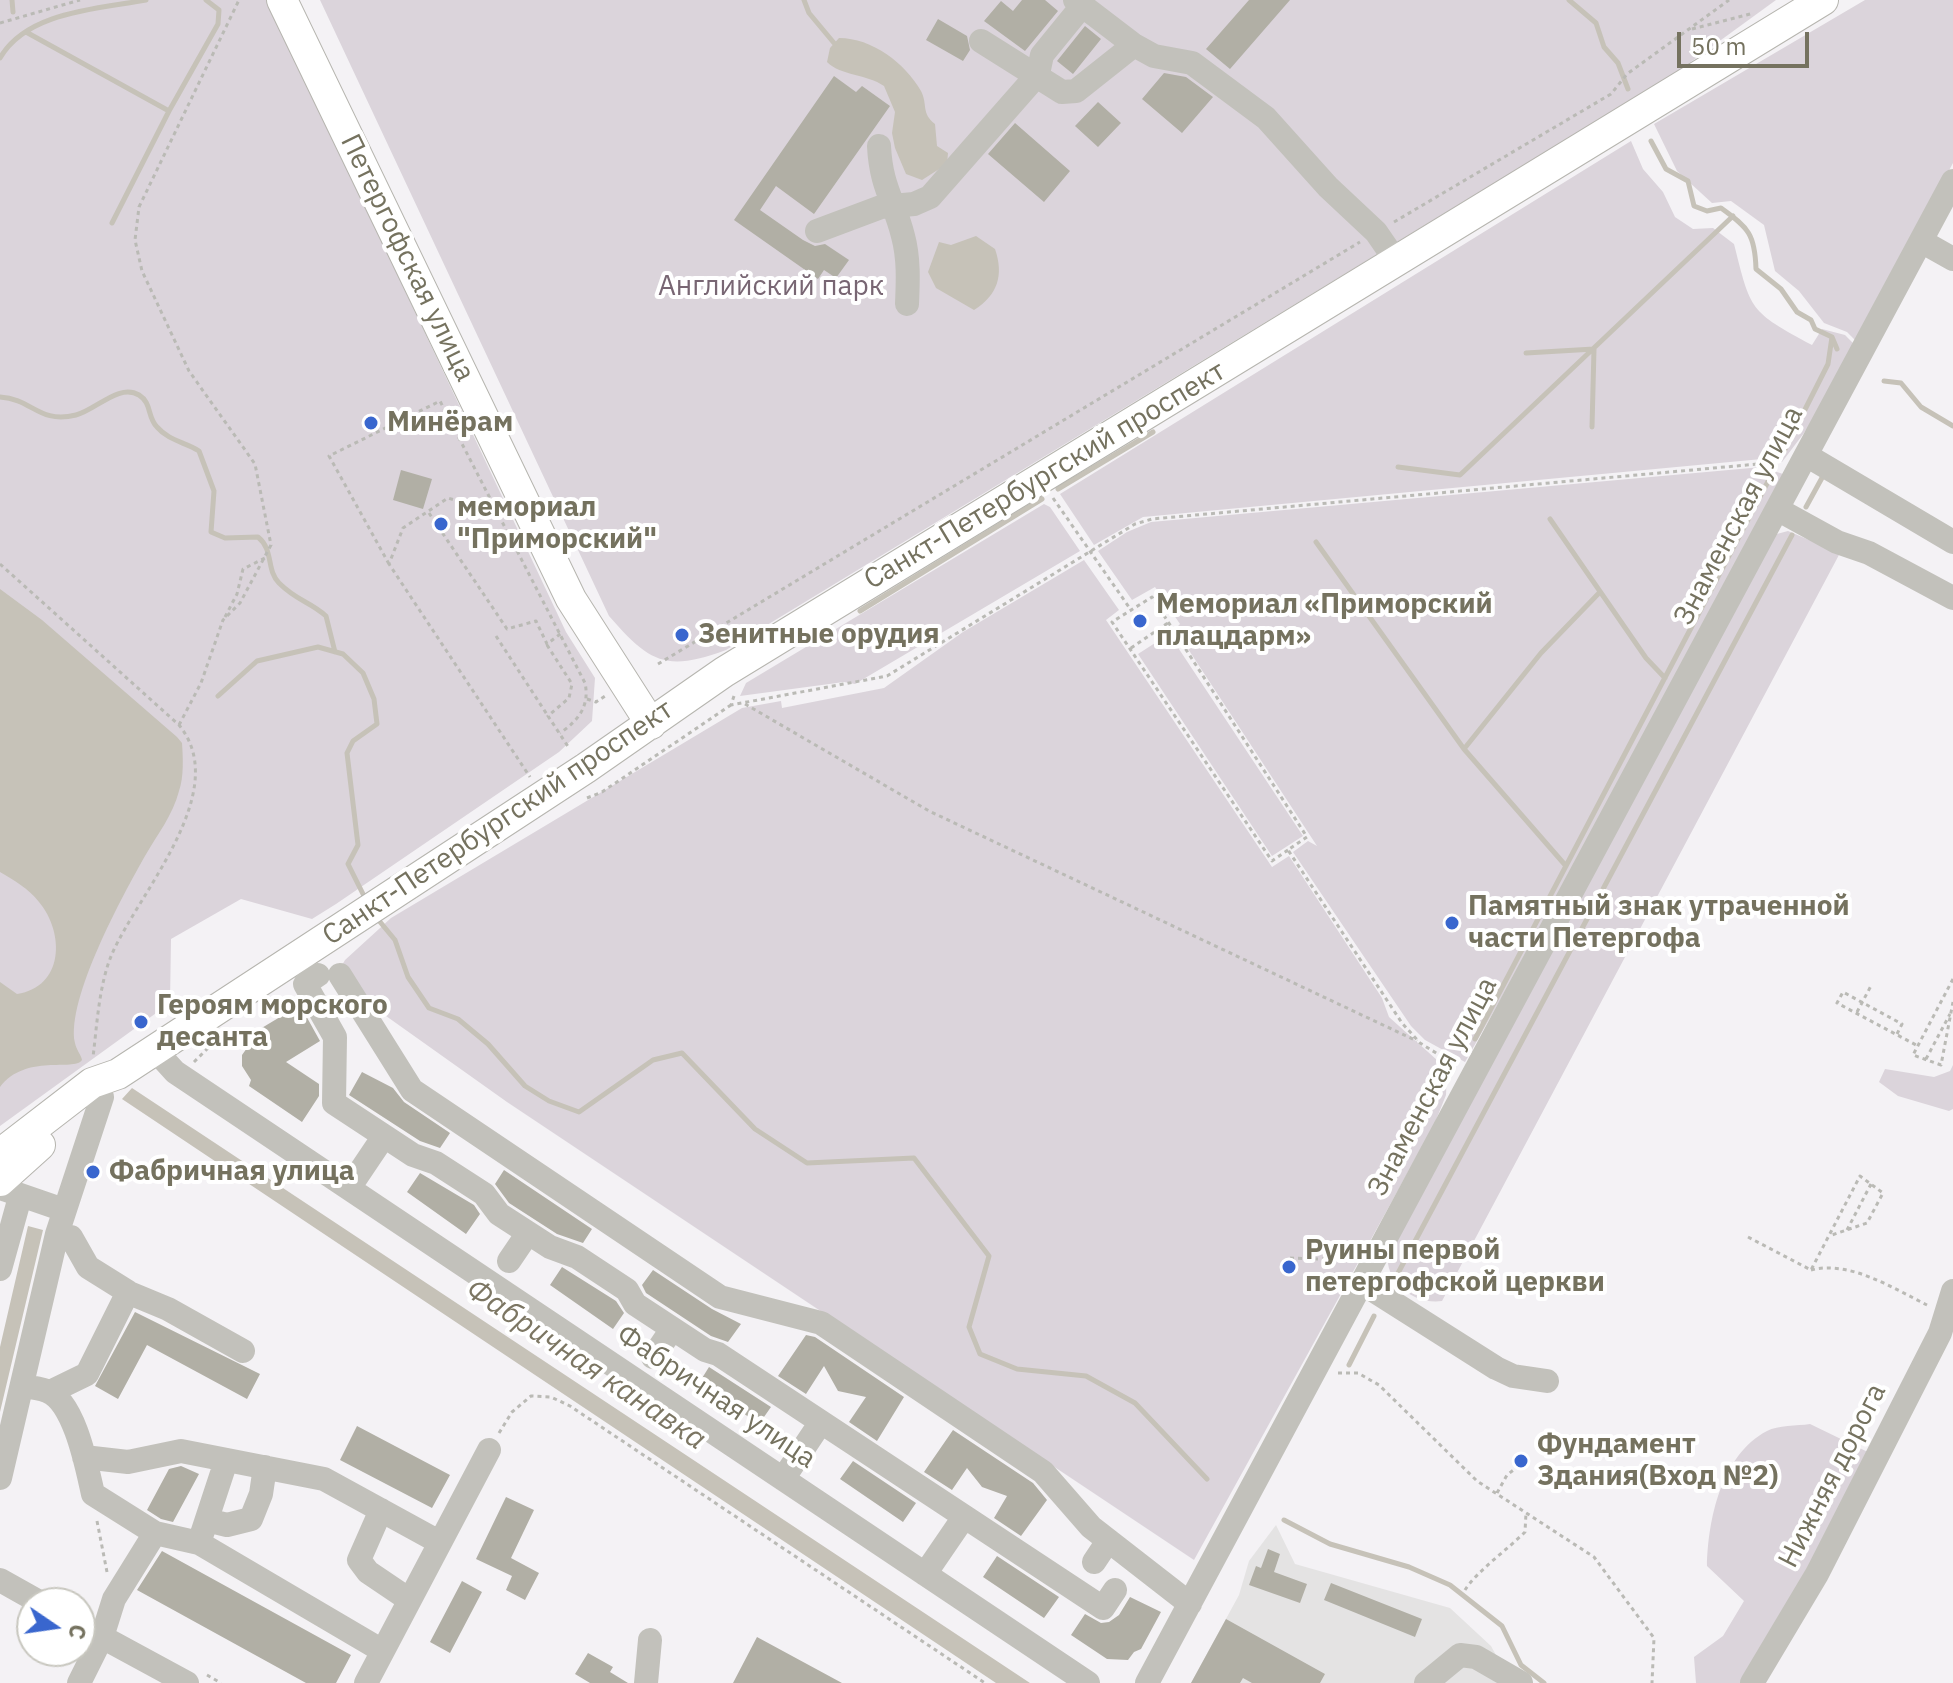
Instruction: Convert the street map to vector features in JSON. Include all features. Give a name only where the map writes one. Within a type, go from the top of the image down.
[{"type":"main road","name":"Петергофская улица","points":[[282,0],[571,599],[651,724]]},
{"type":"main road","name":"Санкт-Петербургский проспект","points":[[0,1154],[92,1083],[321,967],[358,918],[751,655],[1823,0]]},
{"type":"main road","name":"Санкт-Петербургский проспект","points":[[7,1188],[35,1148],[104,1078]]},
{"type":"street","points":[[817,231],[859,213],[914,204],[930,197],[1038,74],[1042,55],[1078,3],[1134,45],[1154,56],[1192,63],[1207,72],[1266,118],[1328,187],[1376,232],[1396,261]]},
{"type":"street","points":[[981,41],[1038,74],[1062,92],[1076,91],[1134,45]]},
{"type":"street","points":[[879,146],[881,179],[903,234],[908,270],[907,304]]},
{"type":"street","name":"Знаменская улица","points":[[1147,1683],[1953,181]]},
{"type":"street","points":[[1921,241],[1953,259]]},
{"type":"street","points":[[1801,463],[1953,542]]},
{"type":"street","points":[[1777,509],[1953,598]]},
{"type":"street","points":[[321,967],[345,1023]]},
{"type":"street","points":[[321,967],[305,984],[335,1037],[334,1103],[413,1155],[436,1163],[484,1194],[499,1214],[550,1247],[577,1257],[627,1290],[635,1304],[672,1329],[705,1350],[718,1354],[1103,1608],[1115,1590]]},
{"type":"street","points":[[321,967],[412,1090],[720,1297],[821,1323],[1043,1472],[1066,1503],[1108,1541],[1190,1604]]},
{"type":"street","name":"Фабричная улица","points":[[155,1050],[175,1072],[1088,1683]]},
{"type":"street","points":[[0,1478],[64,1210],[104,1078]]},
{"type":"street","points":[[349,1188],[384,1136]]},
{"type":"street","points":[[0,1269],[7,1188],[64,1210]]},
{"type":"street","points":[[509,1261],[528,1233]]},
{"type":"street","points":[[71,1237],[88,1267],[127,1292],[243,1351]]},
{"type":"street","points":[[1366,1274],[1496,1368],[1513,1376],[1547,1381]]},
{"type":"street","points":[[22,1386],[50,1392],[87,1374],[127,1292]]},
{"type":"street","name":"Нижняя дорога","points":[[1752,1683],[1817,1574],[1940,1333],[1952,1296]]},
{"type":"street","points":[[653,1357],[672,1329]]},
{"type":"street","points":[[50,1392],[68,1414],[84,1457],[93,1494],[155,1533],[203,1532],[251,1519],[261,1494],[265,1467]]},
{"type":"street","points":[[783,1479],[821,1422]]},
{"type":"street","points":[[366,1683],[489,1450]]},
{"type":"street","points":[[84,1457],[128,1462],[181,1451],[324,1479],[439,1542]]},
{"type":"street","points":[[203,1532],[226,1461]]},
{"type":"street","points":[[381,1510],[359,1560],[368,1572],[408,1599]]},
{"type":"street","points":[[925,1574],[964,1517]]},
{"type":"street","points":[[203,1532],[381,1650]]},
{"type":"street","points":[[79,1683],[102,1637],[114,1599],[155,1533]]},
{"type":"street","points":[[1094,1562],[1108,1541]]},
{"type":"street","points":[[96,1634],[187,1683]]},
{"type":"street","points":[[646,1683],[650,1640]]},
{"type":"street","points":[[1426,1683],[1460,1655],[1476,1657],[1521,1683]]},
{"type":"path","points":[[0,23],[80,0]]},
{"type":"path","points":[[223,620],[240,603],[271,545],[255,464],[189,371],[142,271],[135,240],[139,207],[239,0]]},
{"type":"path","points":[[658,664],[1611,94],[1627,74],[1729,0]]},
{"type":"path","points":[[1688,30],[1756,13]]},
{"type":"path","points":[[530,777],[389,564],[329,456],[440,401],[585,683],[587,699],[582,712],[560,733]]},
{"type":"path","points":[[734,693],[731,705],[887,676],[1135,524],[1152,519],[1769,463],[1801,463]]},
{"type":"path","points":[[1050,494],[1131,610]]},
{"type":"path","points":[[389,564],[403,528],[448,498],[499,513]]},
{"type":"path","points":[[429,513],[507,629],[536,621],[572,684],[569,698],[548,716]]},
{"type":"path","points":[[179,725],[201,683],[223,620],[237,594],[243,569],[265,558]]},
{"type":"path","points":[[0,564],[179,725],[190,738],[196,754],[194,795],[164,861],[111,957],[104,1078]]},
{"type":"path","points":[[1152,597],[1307,837],[1272,861],[1112,622],[1131,610],[1152,597]]},
{"type":"path","points":[[1130,649],[1168,623]]},
{"type":"path","points":[[547,644],[569,627]]},
{"type":"path","points":[[496,636],[569,748]]},
{"type":"path","points":[[587,699],[596,702]]},
{"type":"path","points":[[744,703],[929,811],[1420,1043],[1473,1076]]},
{"type":"path","points":[[1288,850],[1402,1023],[1420,1043]]},
{"type":"path","points":[[1953,979],[1913,1055],[1941,1065],[1953,1002]]},
{"type":"path","points":[[1856,1013],[1872,984]]},
{"type":"path","points":[[1897,1034],[1902,1024],[1843,992],[1837,1003],[1918,1046]]},
{"type":"path","points":[[1926,1059],[1951,1011]]},
{"type":"path","points":[[1875,1023],[1881,1013]]},
{"type":"path","points":[[1811,1270],[1860,1176],[1883,1193],[1867,1223],[1829,1236]]},
{"type":"path","points":[[1847,1230],[1871,1184]]},
{"type":"path","points":[[1748,1237],[1811,1270],[1824,1266],[1870,1277],[1928,1305],[1952,1296]]},
{"type":"path","points":[[1290,1258],[1353,1260],[1366,1274]]},
{"type":"path","points":[[1314,1375],[1358,1373],[1379,1385],[1477,1481],[1594,1557],[1642,1617],[1654,1638],[1652,1683]]},
{"type":"path","points":[[489,1450],[512,1412],[531,1396],[551,1397],[570,1406],[985,1683]]},
{"type":"path","points":[[1497,1494],[1507,1475],[1516,1468]]},
{"type":"path","points":[[93,1494],[114,1599]]},
{"type":"path","points":[[1465,1590],[1471,1580],[1496,1561],[1525,1532],[1526,1513]]},
{"type":"shaded area","points":[[839,38],[875,47],[906,71],[921,91],[926,112],[935,124],[937,146],[948,153],[947,164],[922,180],[906,174],[892,133],[895,112],[884,86],[839,70],[827,62],[830,48]]},
{"type":"shaded area","points":[[976,236],[995,249],[999,276],[989,298],[974,310],[936,288],[928,272],[939,242],[951,245]]},
{"type":"shaded area","points":[[0,589],[42,620],[177,737],[182,743],[183,761],[181,786],[173,808],[124,895],[87,975],[75,1024],[75,1043],[82,1060],[23,1070],[0,1087],[0,982],[17,994],[33,989],[44,981],[51,970],[56,943],[53,928],[39,902],[0,872]]},
{"type":"shaded area","points":[[132,1088],[1030,1683],[996,1683],[122,1099]]},
{"type":"shaded area","points":[[28,1226],[43,1230],[0,1412],[0,1347]]},
{"type":"shaded area","points":[[1276,1525],[1295,1564],[1450,1608],[1491,1646],[1502,1666],[1499,1683],[1191,1683],[1239,1595],[1249,1561]]},
{"type":"green space","points":[[0,0],[268,0],[566,632],[595,678],[592,721],[559,752],[312,919],[241,899],[171,939],[170,1003],[0,1126]]},
{"type":"green space","name":"Английский парк","points":[[320,0],[1776,0],[1677,72],[726,650],[688,661],[673,661],[648,653],[609,616]]},
{"type":"green space","points":[[1865,0],[1953,0],[1953,163],[1857,342],[1847,332],[1824,323],[1799,291],[1775,271],[1764,225],[1731,201],[1712,203],[1677,171],[1654,124]]},
{"type":"green space","points":[[1631,141],[1643,169],[1663,192],[1675,217],[1693,229],[1713,228],[1734,244],[1744,283],[1764,316],[1812,345],[1822,329],[1845,335],[1855,345],[1823,408],[1782,462],[1762,459],[1143,517],[1094,545],[1060,494]]},
{"type":"green space","points":[[1762,467],[1786,475],[1582,856],[1465,1062],[1425,1040],[1411,1026],[1293,852],[1308,841],[1317,846],[1175,629],[1180,624],[1155,587],[1132,600],[1098,551],[1127,532],[1151,522]]},
{"type":"green space","points":[[1044,504],[1050,507],[1080,551],[855,684],[844,682],[740,696],[746,683]]},
{"type":"green space","points":[[1788,531],[1840,553],[1442,1301],[1412,1295],[1396,1282],[1388,1264],[1388,1253],[1773,535]]},
{"type":"green space","points":[[1084,560],[1119,610],[1106,620],[1272,867],[1289,856],[1382,998],[1389,1017],[1447,1069],[1446,1095],[1434,1125],[1194,1560],[507,1102],[334,979],[345,960],[391,918],[742,708],[781,701],[782,708],[884,688],[963,632]]},
{"type":"green space","points":[[1169,634],[1303,836],[1272,856],[1138,654]]},
{"type":"green space","points":[[1953,1065],[1953,1109],[1949,1111],[1898,1096],[1879,1082],[1885,1069],[1934,1077],[1950,1071]]},
{"type":"green space","points":[[1810,1424],[1874,1455],[1741,1683],[1696,1683],[1694,1657],[1723,1636],[1744,1601],[1707,1566],[1710,1529],[1720,1490],[1738,1456],[1751,1442],[1771,1429]]},
{"type":"building","points":[[1022,0],[1045,0],[1058,11],[1025,51],[984,21],[1001,1],[1013,11]]},
{"type":"building","points":[[1249,0],[1290,0],[1230,69],[1206,49]]},
{"type":"building","points":[[938,19],[967,36],[970,50],[963,61],[926,40]]},
{"type":"building","points":[[1085,26],[1101,39],[1073,74],[1057,61]]},
{"type":"building","points":[[1164,73],[1186,77],[1213,97],[1182,133],[1142,99]]},
{"type":"building","points":[[834,76],[856,92],[862,86],[890,106],[814,214],[776,186],[760,210],[803,240],[815,246],[825,244],[849,260],[836,278],[824,270],[818,279],[734,220]]},
{"type":"building","points":[[1098,102],[1121,123],[1098,147],[1075,126]]},
{"type":"building","points":[[1015,123],[1070,171],[1044,202],[988,154]]},
{"type":"building","points":[[401,470],[432,479],[423,509],[393,500]]},
{"type":"building","points":[[300,1005],[320,1041],[286,1062],[319,1084],[319,1096],[302,1122],[249,1086],[251,1080],[242,1066],[242,1055],[252,1041],[250,1035]]},
{"type":"building","points":[[362,1072],[393,1088],[404,1102],[450,1133],[440,1148],[420,1141],[349,1095]]},
{"type":"building","points":[[504,1170],[592,1229],[583,1243],[557,1234],[509,1203],[495,1184]]},
{"type":"building","points":[[420,1173],[474,1205],[480,1214],[466,1234],[407,1192]]},
{"type":"building","points":[[562,1267],[616,1301],[624,1313],[613,1329],[550,1285]]},
{"type":"building","points":[[653,1270],[741,1324],[728,1342],[711,1336],[646,1293],[642,1285]]},
{"type":"building","points":[[135,1312],[260,1374],[247,1399],[147,1345],[118,1399],[95,1386]]},
{"type":"building","points":[[806,1335],[815,1337],[904,1397],[877,1441],[849,1422],[866,1397],[838,1391],[824,1366],[806,1394],[778,1376]]},
{"type":"building","points":[[709,1367],[771,1407],[759,1424],[699,1383]]},
{"type":"building","points":[[357,1426],[450,1475],[432,1508],[340,1460]]},
{"type":"building","points":[[953,1430],[1033,1483],[1047,1500],[1021,1536],[994,1518],[1007,1496],[982,1487],[967,1468],[952,1490],[924,1472]]},
{"type":"building","points":[[853,1461],[916,1503],[903,1522],[840,1479]]},
{"type":"building","points":[[181,1466],[199,1474],[173,1522],[161,1519],[147,1510],[169,1469]]},
{"type":"building","points":[[506,1497],[534,1510],[511,1558],[539,1573],[525,1600],[506,1590],[512,1576],[476,1559]]},
{"type":"building","points":[[1268,1549],[1280,1554],[1274,1572],[1307,1584],[1300,1603],[1249,1585],[1256,1566],[1261,1568]]},
{"type":"building","points":[[162,1551],[351,1655],[336,1683],[306,1683],[137,1590]]},
{"type":"building","points":[[997,1556],[1059,1597],[1044,1618],[983,1577]]},
{"type":"building","points":[[462,1581],[482,1592],[450,1653],[430,1642]]},
{"type":"building","points":[[1331,1583],[1422,1619],[1415,1637],[1324,1600]]},
{"type":"building","points":[[1130,1597],[1161,1612],[1141,1649],[1128,1660],[1107,1659],[1071,1635],[1085,1614],[1101,1623],[1109,1622],[1119,1615]]},
{"type":"building","points":[[1226,1619],[1325,1674],[1320,1683],[1252,1683],[1243,1678],[1240,1683],[1191,1683]]},
{"type":"building","points":[[757,1637],[842,1683],[733,1683]]},
{"type":"building","points":[[588,1653],[613,1667],[610,1672],[628,1683],[590,1683],[575,1674]]},
{"type":"waterway","points":[[12,0],[13,12]]},
{"type":"waterway","points":[[0,58],[12,42],[46,21],[86,10],[146,0]]},
{"type":"waterway","points":[[26,32],[169,111],[218,24],[219,10],[206,0]]},
{"type":"waterway","points":[[804,0],[809,13],[834,43]]},
{"type":"waterway","points":[[1569,0],[1596,23],[1604,47],[1618,63],[1628,89]]},
{"type":"waterway","points":[[112,223],[169,111]]},
{"type":"waterway","points":[[1651,141],[1666,169],[1688,181],[1694,206],[1707,211],[1721,208],[1744,227],[1752,240],[1756,269],[1781,289],[1797,312],[1811,320],[1815,329],[1832,337],[1837,349]]},
{"type":"waterway","points":[[1398,467],[1460,475],[1733,216]]},
{"type":"waterway","points":[[1783,453],[1828,364],[1832,337]]},
{"type":"waterway","points":[[1526,353],[1594,349],[1592,427]]},
{"type":"waterway","points":[[1884,381],[1901,383],[1921,407],[1953,426]]},
{"type":"waterway","points":[[0,397],[20,402],[44,414],[63,417],[84,412],[124,392],[143,398],[154,423],[162,432],[199,451],[214,491],[211,532],[225,538],[258,537],[266,548],[272,572],[279,583],[326,616],[335,652]]},
{"type":"waterway","points":[[1058,489],[1153,432]]},
{"type":"waterway","points":[[1475,1039],[1773,472]]},
{"type":"waterway","points":[[1806,507],[1823,476]]},
{"type":"waterway","points":[[860,611],[1042,499]]},
{"type":"waterway","points":[[1550,519],[1646,658],[1665,678]]},
{"type":"waterway","points":[[1397,1275],[1792,535]]},
{"type":"waterway","points":[[1316,542],[1464,749]]},
{"type":"waterway","points":[[1566,866],[1464,749],[1541,653],[1600,592]]},
{"type":"waterway","points":[[218,696],[257,661],[318,647],[343,654],[363,673],[374,699],[377,724],[353,741],[347,753],[358,845],[348,864],[365,898]]},
{"type":"waterway","points":[[376,917],[395,940],[408,977],[429,1008],[458,1019],[488,1044],[525,1086],[549,1101],[579,1112],[653,1060],[682,1053],[755,1129],[807,1163],[914,1158],[989,1256],[969,1327],[980,1354],[1017,1369],[1086,1376],[1135,1403],[1207,1479]]},
{"type":"waterway","points":[[1349,1365],[1374,1316]]},
{"type":"waterway","points":[[1284,1520],[1330,1544],[1409,1567],[1450,1585],[1502,1626],[1521,1665],[1544,1683]]},
{"type":"place","name":"Минёрам","points":[[371,423]]},
{"type":"place","name":"мемориал \"Приморский\"","points":[[441,524]]},
{"type":"place","name":"Мемориал «Приморский плацдарм»","points":[[1140,621]]},
{"type":"place","name":"Зенитные орудия","points":[[682,635]]},
{"type":"place","name":"Памятный знак утраченной части Петергофа","points":[[1452,923]]},
{"type":"place","name":"Героям морского десанта","points":[[141,1022]]},
{"type":"place","name":"Фабричная улица","points":[[93,1172]]},
{"type":"place","name":"Руины первой петергофской церкви","points":[[1289,1267]]},
{"type":"place","name":"Фундамент Здания(Вход №2)","points":[[1521,1461]]},
{"type":"water label","name":"Фабричная канавка","points":[[586,1365]]}]
